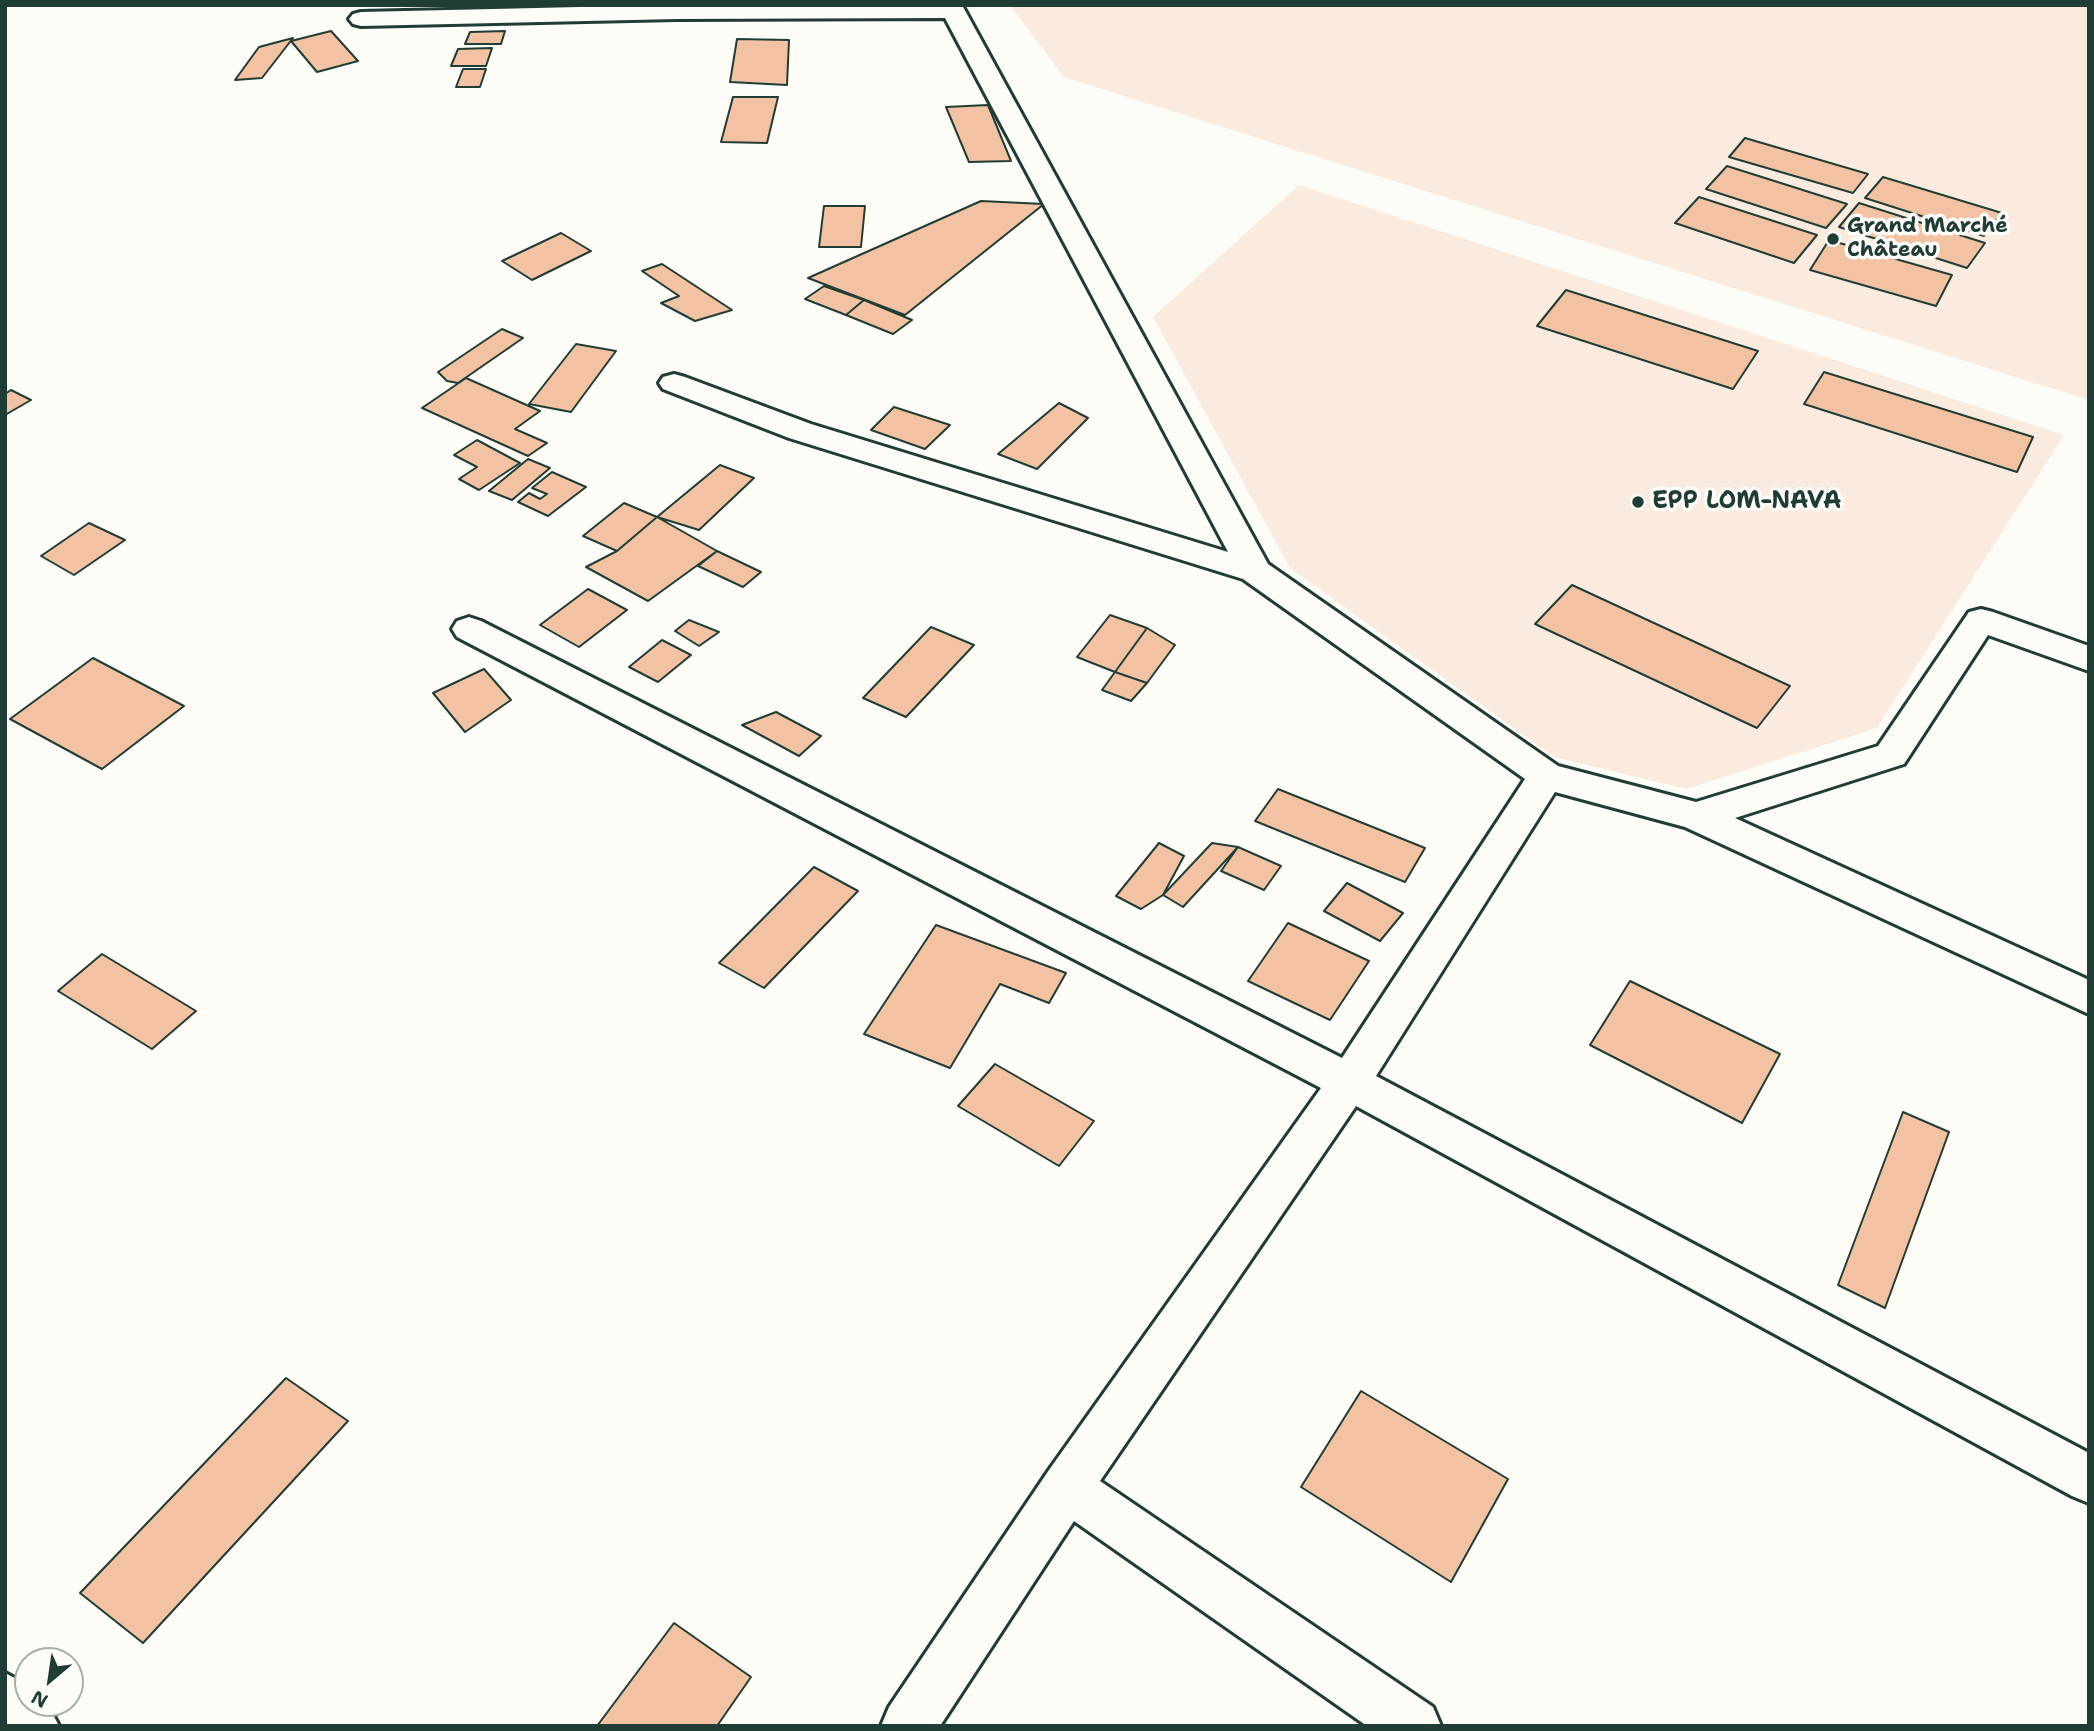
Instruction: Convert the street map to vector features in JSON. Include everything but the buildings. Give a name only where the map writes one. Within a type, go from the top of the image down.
[{"type":"street","points":[[361,19],[951,8],[1255,571]]},
{"type":"street","points":[[674,383],[800,431],[1255,571],[1546,776],[1696,816],[2089,998]]},
{"type":"street","points":[[1696,816],[1891,755],[1981,620],[2089,659]]},
{"type":"street","points":[[469,629],[1349,1082],[2089,1479]]},
{"type":"street","points":[[908,1726],[1067,1487],[1349,1082],[1546,776]]},
{"type":"street","points":[[1067,1487],[1414,1726]]},
{"type":"street","points":[[5,1700],[32,1726]]},
{"type":"shaded area","name":"Grand Marché Château","points":[[1010,5],[2089,5],[2089,400],[1064,77]]},
{"type":"shaded area","name":"EPP LOM-NAVA","points":[[1299,185],[2064,435],[1877,728],[1686,789],[1554,757],[1290,568],[1153,317]]},
{"type":"place","name":"Grand Marché Château","points":[[1833,239]]},
{"type":"place","name":"EPP LOM-NAVA","points":[[1638,502]]}]
